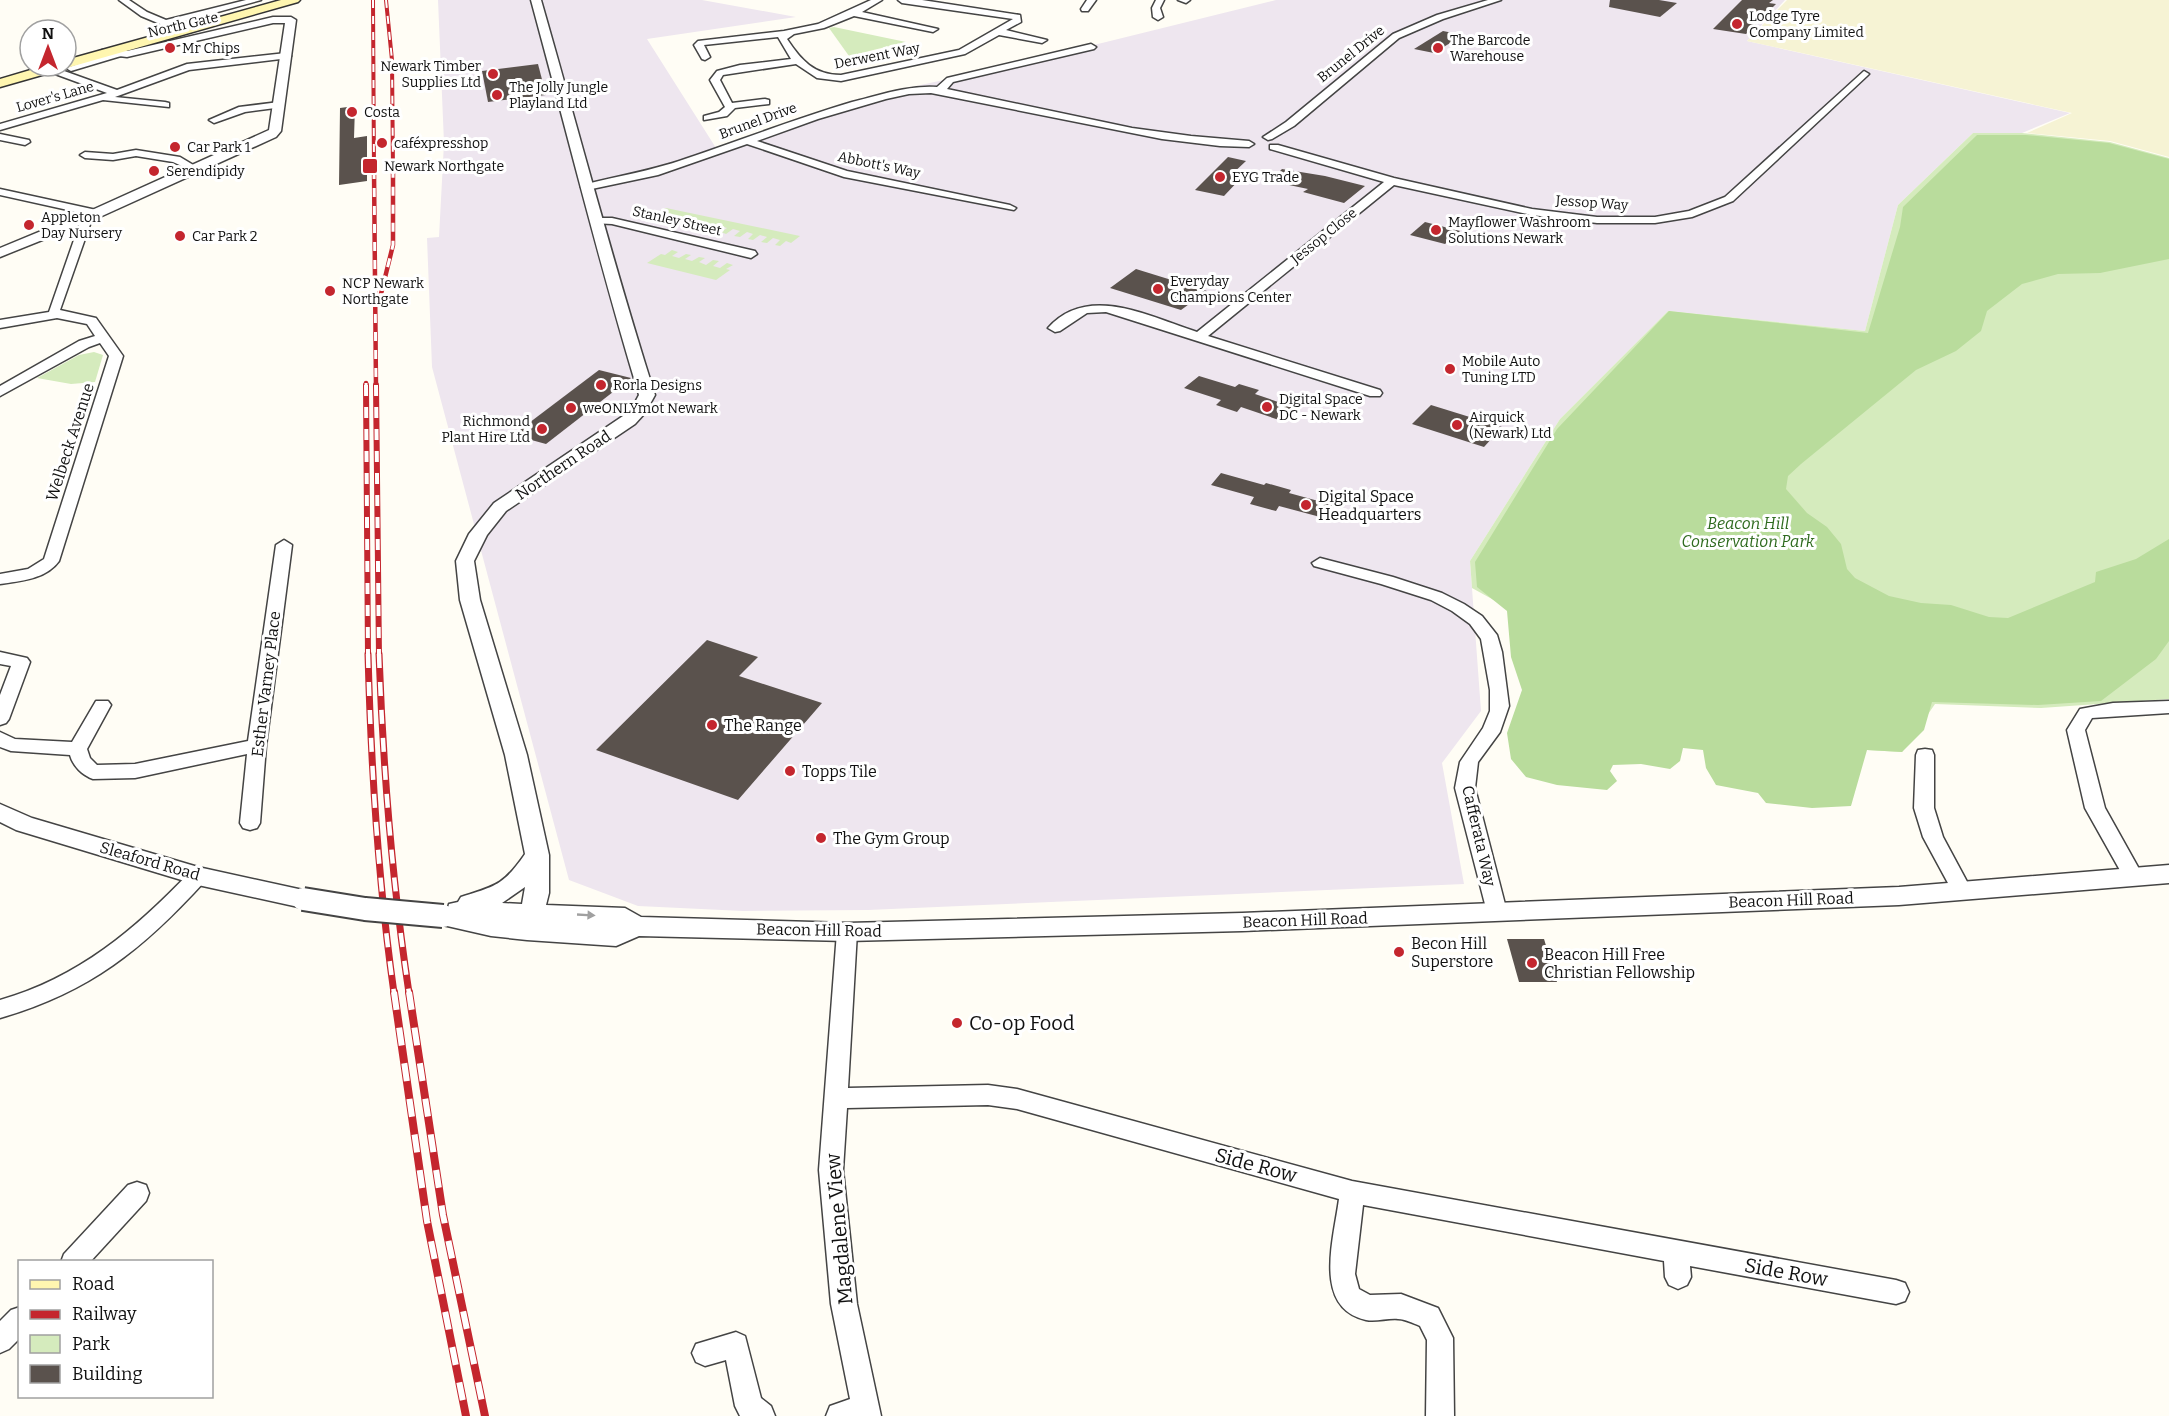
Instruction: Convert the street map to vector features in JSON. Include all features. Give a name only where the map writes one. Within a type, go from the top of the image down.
[{"type":"main road","points":[[112,53],[182,30],[294,0]]},
{"type":"main road","name":"North Gate","points":[[78,62],[112,53]]},
{"type":"main road","name":"North Gate","points":[[0,83],[19,78]]},
{"type":"street","points":[[123,0],[182,30]]},
{"type":"street","points":[[166,23],[257,0]]},
{"type":"street","name":"Northern Road","points":[[530,921],[537,892],[537,855],[516,756],[470,600],[465,561],[478,534],[500,507],[629,420],[646,400],[645,382],[613,286],[536,0]]},
{"type":"street","points":[[705,57],[699,45],[701,43],[785,34],[831,23],[878,0]]},
{"type":"street","points":[[902,0],[987,12],[1001,0]]},
{"type":"street","points":[[1085,9],[1092,0]]},
{"type":"street","points":[[1158,17],[1156,8],[1160,0]]},
{"type":"street","name":"Brunel Drive","points":[[587,186],[661,172],[745,140],[818,116],[916,90],[964,93],[1013,107],[1173,136],[1263,145],[1396,36],[1440,17],[1497,0]]},
{"type":"street","name":"Derwent Way","points":[[796,61],[816,76],[833,79],[962,52],[1018,20],[1017,17],[987,12]]},
{"type":"street","points":[[853,13],[933,29]]},
{"type":"street","name":"North Gate","points":[[112,53],[273,20],[291,20],[286,56]]},
{"type":"street","points":[[1000,32],[1042,40]]},
{"type":"street","points":[[708,118],[729,110],[715,80],[720,73],[740,68],[796,61],[782,39],[785,34]]},
{"type":"street","name":"Brunel Drive","points":[[941,90],[950,80],[1091,47]]},
{"type":"street","points":[[1074,51],[1091,58]]},
{"type":"street","points":[[0,253],[93,215],[275,131],[286,56]]},
{"type":"street","name":"Lover's Lane","points":[[0,127],[100,99],[187,67],[286,56]]},
{"type":"street","name":"Jessop Way","points":[[1263,145],[1392,181],[1532,212],[1574,218],[1640,221],[1692,213],[1714,207],[1740,190],[1864,74]]},
{"type":"street","points":[[78,75],[117,93]]},
{"type":"street","points":[[100,99],[162,104]]},
{"type":"street","points":[[729,106],[765,102]]},
{"type":"street","points":[[214,120],[243,109],[279,105]]},
{"type":"street","points":[[0,115],[20,122]]},
{"type":"street","points":[[0,137],[25,142]]},
{"type":"street","name":"Abbott's Way","points":[[745,140],[844,174],[1010,208]]},
{"type":"street","points":[[85,155],[113,156],[136,153],[176,159],[195,169]]},
{"type":"street","name":"Jessop Close","points":[[1200,336],[1392,181]]},
{"type":"street","points":[[0,192],[93,215]]},
{"type":"street","points":[[0,324],[57,314],[54,310],[93,215]]},
{"type":"street","name":"Stanley Street","points":[[596,221],[612,221],[752,254]]},
{"type":"street","points":[[1055,328],[1076,313],[1099,307],[1123,312],[1375,393]]},
{"type":"street","name":"Welbeck Avenue","points":[[0,579],[30,574],[45,568],[51,561],[116,356],[91,321],[57,314]]},
{"type":"street","points":[[0,393],[84,344],[101,338]]},
{"type":"street","name":"Esther Varney Place","points":[[250,823],[257,746],[284,545]]},
{"type":"street","name":"Cafferata Way","points":[[1320,563],[1438,597],[1463,609],[1488,634],[1500,691],[1500,709],[1490,732],[1469,758],[1465,770],[1465,788],[1497,912]]},
{"type":"street","points":[[0,658],[21,662],[0,719]]},
{"type":"street","points":[[102,705],[78,748],[81,761],[93,772],[135,771],[257,746]]},
{"type":"street","points":[[2133,876],[2096,808],[2076,730],[2086,713],[2114,709],[2169,707]]},
{"type":"street","points":[[0,738],[11,744],[78,748]]},
{"type":"street","points":[[1925,755],[1924,808],[1933,837],[1962,891]]},
{"type":"street","name":"Sleaford Road","points":[[0,812],[24,824],[198,876],[303,899],[365,909],[447,910]]},
{"type":"street","points":[[447,910],[501,895],[522,878],[537,855]]},
{"type":"street","name":"Beacon Hill Road","points":[[447,910],[491,927],[530,921],[616,936],[636,926],[847,932],[1242,922],[1899,896],[2169,874]]},
{"type":"street","points":[[0,1009],[14,1006],[73,982],[129,944],[175,902],[198,876]]},
{"type":"street","name":"Magdalene View","points":[[847,932],[831,1170],[857,1413]]},
{"type":"street","name":"Side Row","points":[[835,1098],[988,1095],[1017,1099],[1352,1192],[1896,1292]]},
{"type":"street","points":[[1352,1192],[1342,1274],[1348,1297],[1367,1308],[1401,1306],[1429,1317],[1440,1338],[1440,1416]]},
{"type":"street","points":[[75,1260],[137,1193]]},
{"type":"street","points":[[1676,1252],[1678,1276]]},
{"type":"street","points":[[0,1340],[18,1321]]},
{"type":"street","points":[[705,1353],[736,1345],[749,1406],[761,1416]]},
{"type":"shaded area","points":[[438,0],[702,0],[796,17],[647,39],[716,148],[884,93],[1021,63],[1276,0],[1785,0],[1747,41],[2070,113],[2022,133],[1973,133],[1898,205],[1865,331],[1668,311],[1560,419],[1470,561],[1481,711],[1442,763],[1464,884],[868,910],[743,911],[638,906],[569,880],[432,367],[427,238],[439,237],[444,143]]},
{"type":"shaded area","points":[[1787,0],[2169,0],[2169,157],[2110,141],[2027,133],[2072,113],[1747,41]]},
{"type":"green space","points":[[834,27],[906,42],[849,56],[829,28]]},
{"type":"green space","name":"Beacon Hill Conservation Park","points":[[1973,133],[2022,133],[2110,142],[2169,158],[2169,699],[2041,708],[1935,704],[1902,752],[1867,750],[1510,609],[1472,588],[1470,561],[1560,419],[1668,311],[1865,331],[1898,205]]},
{"type":"green space","name":"Beacon Hill Conservation Park","points":[[1977,135],[2026,135],[2109,143],[2169,159],[2169,259],[2100,273],[2058,274],[2022,284],[1987,311],[1981,331],[1956,351],[1916,370],[1801,464],[1788,476],[1786,489],[1807,513],[1827,527],[1841,544],[1847,569],[1855,578],[1889,596],[1921,603],[1951,605],[1989,617],[2008,618],[2095,582],[2096,572],[2136,559],[2169,539],[2169,641],[2156,659],[2101,701],[2038,705],[1932,702],[1924,730],[1902,752],[1867,750],[1851,806],[1812,808],[1766,803],[1758,793],[1716,785],[1706,768],[1703,750],[1683,748],[1680,761],[1670,769],[1641,764],[1613,765],[1610,771],[1617,781],[1607,790],[1557,785],[1526,777],[1511,759],[1507,733],[1522,690],[1511,657],[1507,611],[1477,587],[1475,562],[1557,429],[1669,311],[1868,333],[1900,227],[1903,207]]},
{"type":"green space","points":[[666,208],[800,236],[791,243],[786,241],[780,246],[775,245],[780,240],[773,238],[767,243],[761,242],[767,237],[760,235],[753,240],[748,239],[753,234],[747,232],[740,237],[734,236],[740,231],[733,229],[726,234],[721,232],[727,228],[720,226],[713,231],[708,229],[713,225],[707,223],[700,228],[694,226],[700,222],[694,220],[687,225],[681,223],[687,219],[681,217],[674,221],[668,220],[674,216],[668,214],[661,219],[656,217]]},
{"type":"green space","points":[[672,250],[678,252],[672,256],[679,258],[686,254],[691,255],[685,259],[692,261],[699,257],[705,258],[699,262],[706,265],[713,260],[719,261],[713,266],[720,268],[727,263],[733,265],[716,280],[647,263]]},
{"type":"green space","points":[[94,352],[103,355],[95,382],[71,384],[37,378],[79,355]]},
{"type":"building","points":[[1610,0],[1659,0],[1677,3],[1660,17],[1609,7]]},
{"type":"building","points":[[1742,0],[1773,0],[1769,3],[1776,4],[1746,34],[1713,29]]},
{"type":"building","points":[[1443,31],[1463,35],[1434,53],[1414,49]]},
{"type":"building","points":[[538,64],[546,95],[488,102],[482,71]]},
{"type":"building","name":"Newark Northgate","points":[[355,106],[354,138],[367,136],[367,181],[339,185],[340,108]]},
{"type":"building","name":"EYG Trade","points":[[1228,157],[1246,161],[1230,176],[1241,178],[1224,196],[1195,190]]},
{"type":"building","points":[[1282,169],[1365,186],[1344,203],[1303,192],[1308,189],[1270,181]]},
{"type":"building","name":"Mayflower Washroom Solutions Newark","points":[[1425,222],[1460,231],[1445,244],[1410,235]]},
{"type":"building","name":"Everyday Champions Center","points":[[1136,269],[1207,291],[1181,310],[1110,288]]},
{"type":"building","points":[[599,370],[631,378],[546,444],[513,435]]},
{"type":"building","points":[[1199,376],[1235,387],[1239,384],[1259,390],[1255,394],[1293,407],[1279,420],[1241,407],[1237,412],[1216,405],[1221,400],[1184,388]]},
{"type":"building","name":"Airquick (Newark) Ltd","points":[[1431,405],[1502,427],[1484,447],[1412,424]]},
{"type":"building","points":[[1221,473],[1291,490],[1289,493],[1333,505],[1324,518],[1279,506],[1276,511],[1250,504],[1254,497],[1211,485]]},
{"type":"building","name":"The Range","points":[[707,640],[758,657],[739,676],[822,703],[738,800],[596,750]]},
{"type":"building","name":"Beacon Hill Free Christian Fellowship","points":[[1507,939],[1544,939],[1557,982],[1519,982]]},
{"type":"railway","points":[[373,0],[374,172]]},
{"type":"railway","points":[[386,0],[392,60],[393,172]]},
{"type":"railway","points":[[374,170],[376,387]]},
{"type":"railway","points":[[379,302],[393,245],[393,172]]},
{"type":"railway","points":[[366,385],[368,656]]},
{"type":"railway","points":[[376,385],[379,656]]},
{"type":"railway","points":[[368,654],[376,824],[394,993]]},
{"type":"railway","points":[[379,654],[389,824],[409,993]]},
{"type":"railway","points":[[394,992],[427,1221],[466,1416]]},
{"type":"railway","points":[[409,992],[443,1215],[485,1416]]},
{"type":"place","name":"Lodge Tyre Company Limited","points":[[1737,24]]},
{"type":"place","name":"Mr Chips","points":[[170,48]]},
{"type":"place","name":"The Barcode Warehouse","points":[[1438,48]]},
{"type":"place","name":"Newark Timber Supplies Ltd","points":[[493,74]]},
{"type":"place","name":"The Jolly Jungle Playland Ltd","points":[[497,95]]},
{"type":"place","name":"Costa","points":[[352,112]]},
{"type":"place","name":"caféxpresshop","points":[[382,143]]},
{"type":"place","name":"Car Park 1","points":[[175,147]]},
{"type":"place","name":"Newark Northgate","points":[[370,166]]},
{"type":"place","name":"Serendipidy","points":[[154,171]]},
{"type":"place","name":"EYG Trade","points":[[1220,177]]},
{"type":"place","name":"Appleton Day Nursery","points":[[29,225]]},
{"type":"place","name":"Mayflower Washroom Solutions Newark","points":[[1436,230]]},
{"type":"place","name":"Car Park 2","points":[[180,236]]},
{"type":"place","name":"Everyday Champions Center","points":[[1158,289]]},
{"type":"place","name":"NCP Newark Northgate","points":[[330,291]]},
{"type":"place","name":"Mobile Auto Tuning LTD","points":[[1450,369]]},
{"type":"place","name":"Rorla Designs","points":[[601,385]]},
{"type":"place","name":"Digital Space DC - Newark","points":[[1267,407]]},
{"type":"place","name":"weONLYmot Newark","points":[[571,408]]},
{"type":"place","name":"Airquick (Newark) Ltd","points":[[1457,425]]},
{"type":"place","name":"Richmond Plant Hire Ltd","points":[[542,429]]},
{"type":"place","name":"Digital Space Headquarters","points":[[1306,505]]},
{"type":"place","name":"The Range","points":[[712,725]]},
{"type":"place","name":"Topps Tile","points":[[790,771]]},
{"type":"place","name":"The Gym Group","points":[[821,838]]},
{"type":"place","name":"Becon Hill Superstore","points":[[1399,952]]},
{"type":"place","name":"Beacon Hill Free Christian Fellowship","points":[[1532,963]]},
{"type":"place","name":"Co-op Food","points":[[957,1023]]}]
